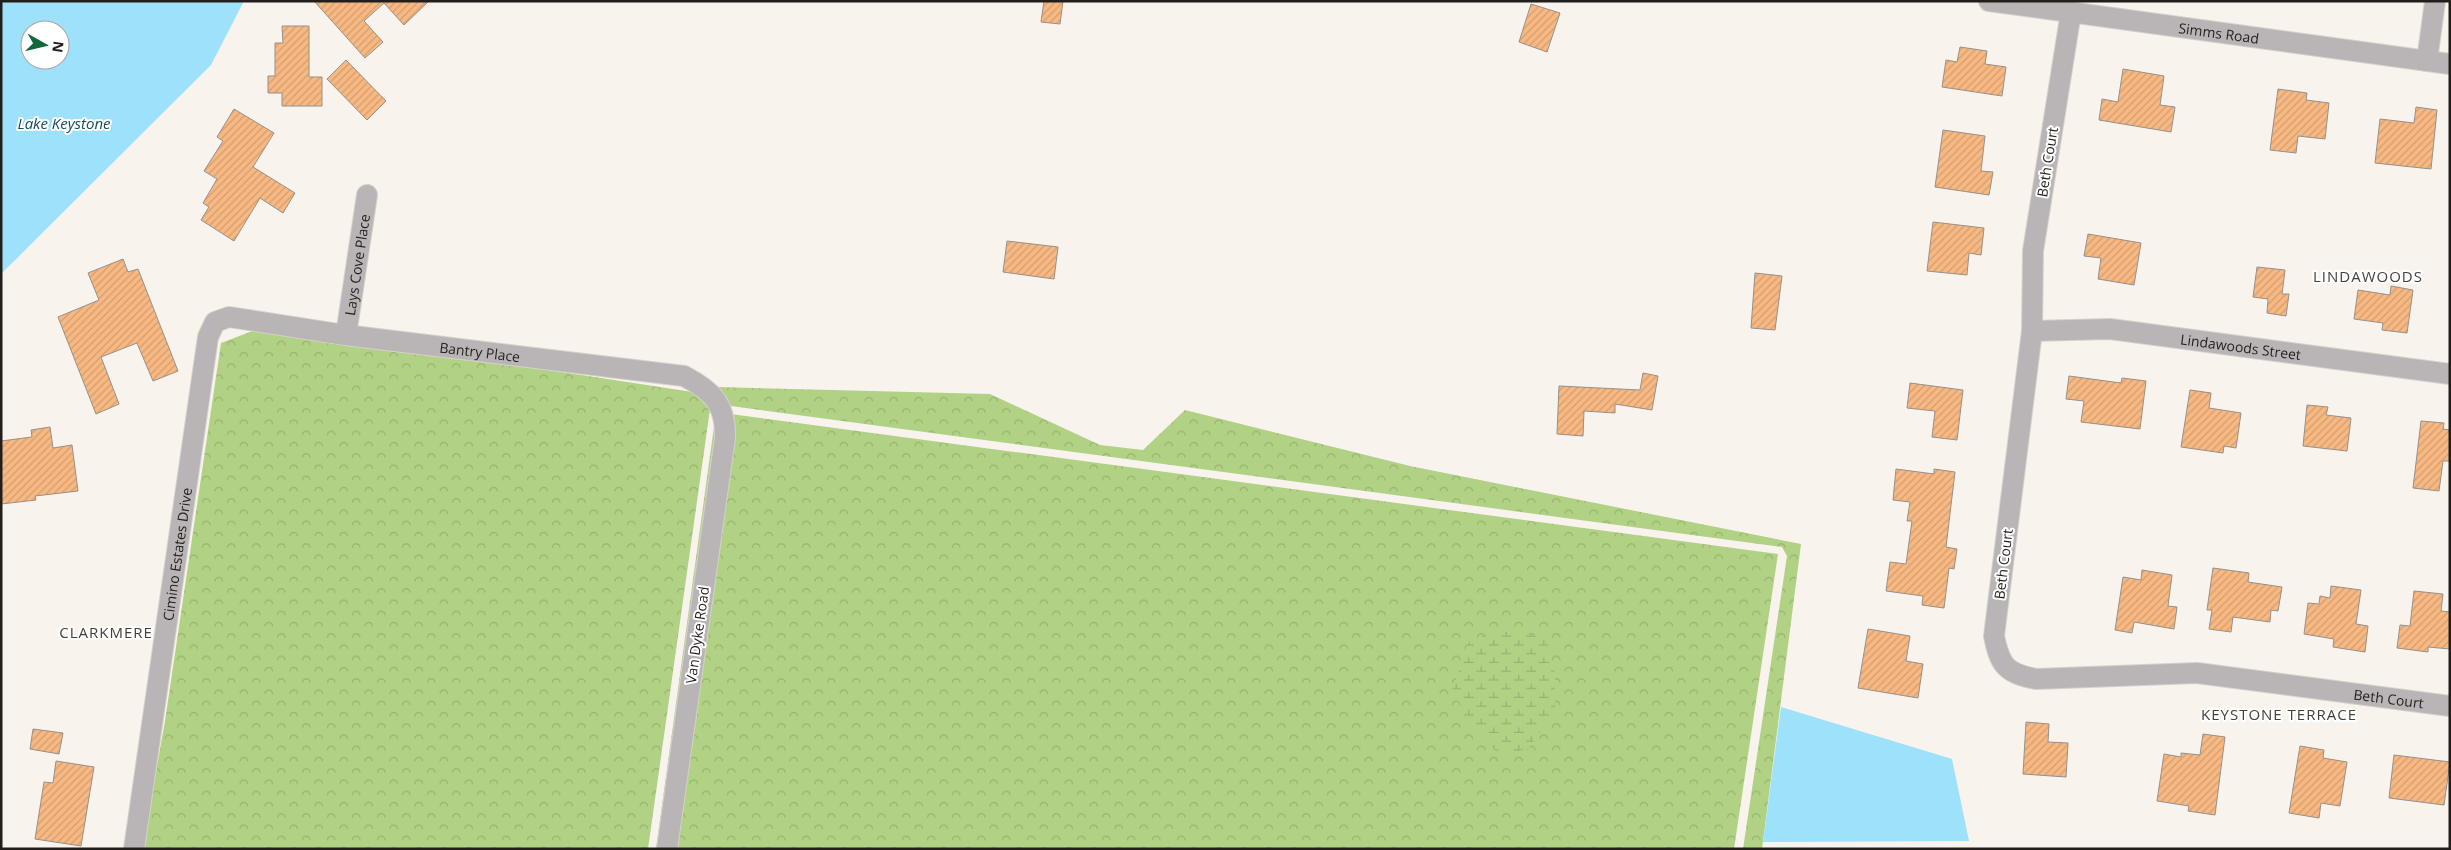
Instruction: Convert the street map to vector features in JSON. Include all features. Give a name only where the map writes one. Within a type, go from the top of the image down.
[{"type":"street","name":"Simms Road","points":[[1989,1],[2450,64]]},
{"type":"street","points":[[2427,61],[2435,1]]},
{"type":"street","name":"Beth Court","points":[[2071,12],[2033,251],[2032,331],[1994,636],[1998,658],[2014,674],[2036,679],[2197,673],[2450,706]]},
{"type":"street","name":"Lays Cove Place","points":[[346,335],[367,194]]},
{"type":"street","name":"Bantry Place","points":[[215,322],[228,318],[242,318],[346,335],[684,376],[707,389],[720,406],[725,421]]},
{"type":"street","name":"Cimino Estates Drive","points":[[134,849],[208,337],[215,322]]},
{"type":"street","name":"Lindawoods Street","points":[[2032,331],[2110,329],[2450,374]]},
{"type":"street","name":"Van Dyke Road","points":[[667,849],[723,452],[725,421]]},
{"type":"green space","points":[[255,330],[359,341],[712,395],[648,849],[142,849],[165,721],[221,343]]},
{"type":"green space","points":[[718,387],[990,394],[1100,445],[1143,450],[1185,410],[1410,466],[1801,544],[1762,849],[1743,849],[1787,556],[1782,547],[731,406]]},
{"type":"green space","points":[[716,412],[1778,554],[1734,849],[656,849]]},
{"type":"green space","points":[[1514,630],[1547,640],[1555,676],[1555,712],[1528,749],[1499,755],[1474,727],[1452,690],[1470,639]]},
{"type":"water","name":"Lake Keystone","points":[[1,1],[244,1],[211,65],[1,274]]},
{"type":"water","points":[[1781,707],[1952,759],[1969,841],[1763,842]]},
{"type":"building","points":[[314,1],[429,1],[404,25],[384,3],[364,21],[383,42],[365,58]]},
{"type":"building","points":[[1044,1],[1063,1],[1060,24],[1041,22]]},
{"type":"building","points":[[1531,4],[1560,13],[1547,52],[1519,42]]},
{"type":"building","points":[[282,26],[309,26],[309,77],[322,77],[322,106],[282,106],[282,93],[268,93],[268,76],[275,76],[275,43],[283,43]]},
{"type":"building","points":[[1960,47],[1987,51],[1985,64],[2006,67],[2002,96],[1942,87],[1946,60],[1957,62]]},
{"type":"building","points":[[346,60],[386,101],[367,120],[327,79]]},
{"type":"building","points":[[2123,69],[2164,76],[2160,105],[2175,107],[2171,132],[2099,120],[2102,99],[2118,102]]},
{"type":"building","points":[[2278,89],[2307,93],[2306,100],[2329,103],[2325,139],[2298,136],[2296,153],[2270,150]]},
{"type":"building","points":[[2416,107],[2437,110],[2431,169],[2375,163],[2380,119],[2414,123]]},
{"type":"building","points":[[234,109],[274,133],[253,167],[295,193],[283,213],[260,198],[234,241],[201,220],[209,207],[203,203],[217,179],[204,171],[223,141],[217,137]]},
{"type":"building","points":[[1943,130],[1985,136],[1981,171],[1993,172],[1989,195],[1935,187]]},
{"type":"building","points":[[1933,222],[1984,228],[1981,255],[1969,253],[1967,275],[1927,271]]},
{"type":"building","points":[[2088,234],[2141,243],[2134,285],[2098,279],[2101,258],[2084,256]]},
{"type":"building","points":[[1007,241],[1058,247],[1054,279],[1003,272]]},
{"type":"building","points":[[123,259],[128,272],[138,269],[178,371],[153,381],[137,343],[101,357],[119,404],[96,414],[58,317],[99,300],[88,273]]},
{"type":"building","points":[[2257,267],[2285,270],[2282,294],[2289,294],[2286,316],[2267,313],[2268,299],[2253,297]]},
{"type":"building","points":[[1755,273],[1782,276],[1775,330],[1751,328]]},
{"type":"building","points":[[2391,286],[2413,290],[2407,333],[2382,330],[2383,323],[2354,319],[2358,290],[2390,295]]},
{"type":"building","points":[[1643,373],[1658,376],[1652,410],[1615,404],[1615,413],[1584,411],[1583,436],[1557,434],[1559,386],[1640,390]]},
{"type":"building","points":[[2069,376],[2121,383],[2122,378],[2146,381],[2140,429],[2081,422],[2084,401],[2066,399]]},
{"type":"building","points":[[1910,383],[1963,390],[1957,440],[1932,437],[1935,411],[1907,408]]},
{"type":"building","points":[[2190,390],[2211,393],[2209,408],[2241,413],[2236,448],[2224,446],[2223,453],[2181,447]]},
{"type":"building","points":[[2307,405],[2328,407],[2326,415],[2351,418],[2347,451],[2303,446]]},
{"type":"building","points":[[2421,421],[2444,423],[2443,429],[2450,430],[2450,461],[2443,461],[2439,491],[2413,488]]},
{"type":"building","points":[[50,427],[53,448],[72,445],[78,491],[35,496],[36,500],[1,504],[1,441],[32,437],[31,430]]},
{"type":"building","points":[[1896,469],[1934,474],[1934,469],[1955,472],[1946,547],[1957,549],[1954,569],[1949,568],[1944,608],[1922,605],[1923,596],[1886,591],[1890,562],[1906,564],[1912,521],[1907,521],[1910,502],[1893,500]]},
{"type":"building","points":[[2213,568],[2249,573],[2248,582],[2282,587],[2278,611],[2271,610],[2270,622],[2233,617],[2231,632],[2209,629],[2212,610],[2207,610]]},
{"type":"building","points":[[2142,570],[2172,575],[2168,606],[2177,607],[2174,629],[2134,622],[2132,633],[2115,630],[2123,577],[2141,580]]},
{"type":"building","points":[[2331,586],[2361,590],[2356,624],[2368,626],[2365,652],[2333,647],[2334,639],[2304,634],[2308,603],[2319,604],[2320,596],[2330,598]]},
{"type":"building","points":[[2414,591],[2443,594],[2441,611],[2450,612],[2450,649],[2428,647],[2428,652],[2397,648],[2400,625],[2410,626]]},
{"type":"building","points":[[1868,629],[1910,636],[1906,661],[1923,664],[1918,698],[1858,688]]},
{"type":"building","points":[[2026,722],[2049,724],[2048,742],[2068,743],[2066,777],[2023,774]]},
{"type":"building","points":[[33,729],[63,733],[59,754],[30,749]]},
{"type":"building","points":[[2203,734],[2225,737],[2215,815],[2188,811],[2189,806],[2157,801],[2164,754],[2181,757],[2181,753],[2200,755]]},
{"type":"building","points":[[2300,746],[2324,750],[2323,758],[2347,762],[2340,806],[2321,803],[2319,818],[2289,813]]},
{"type":"building","points":[[2394,755],[2450,762],[2444,805],[2389,798]]},
{"type":"building","points":[[56,761],[94,767],[81,846],[35,839],[44,782],[53,783]]},
{"type":"district","name":"LINDAWOODS","points":[[2368,276]]},
{"type":"district","name":"CLARKMERE","points":[[106,632]]},
{"type":"district","name":"KEYSTONE TERRACE","points":[[2279,714]]}]
